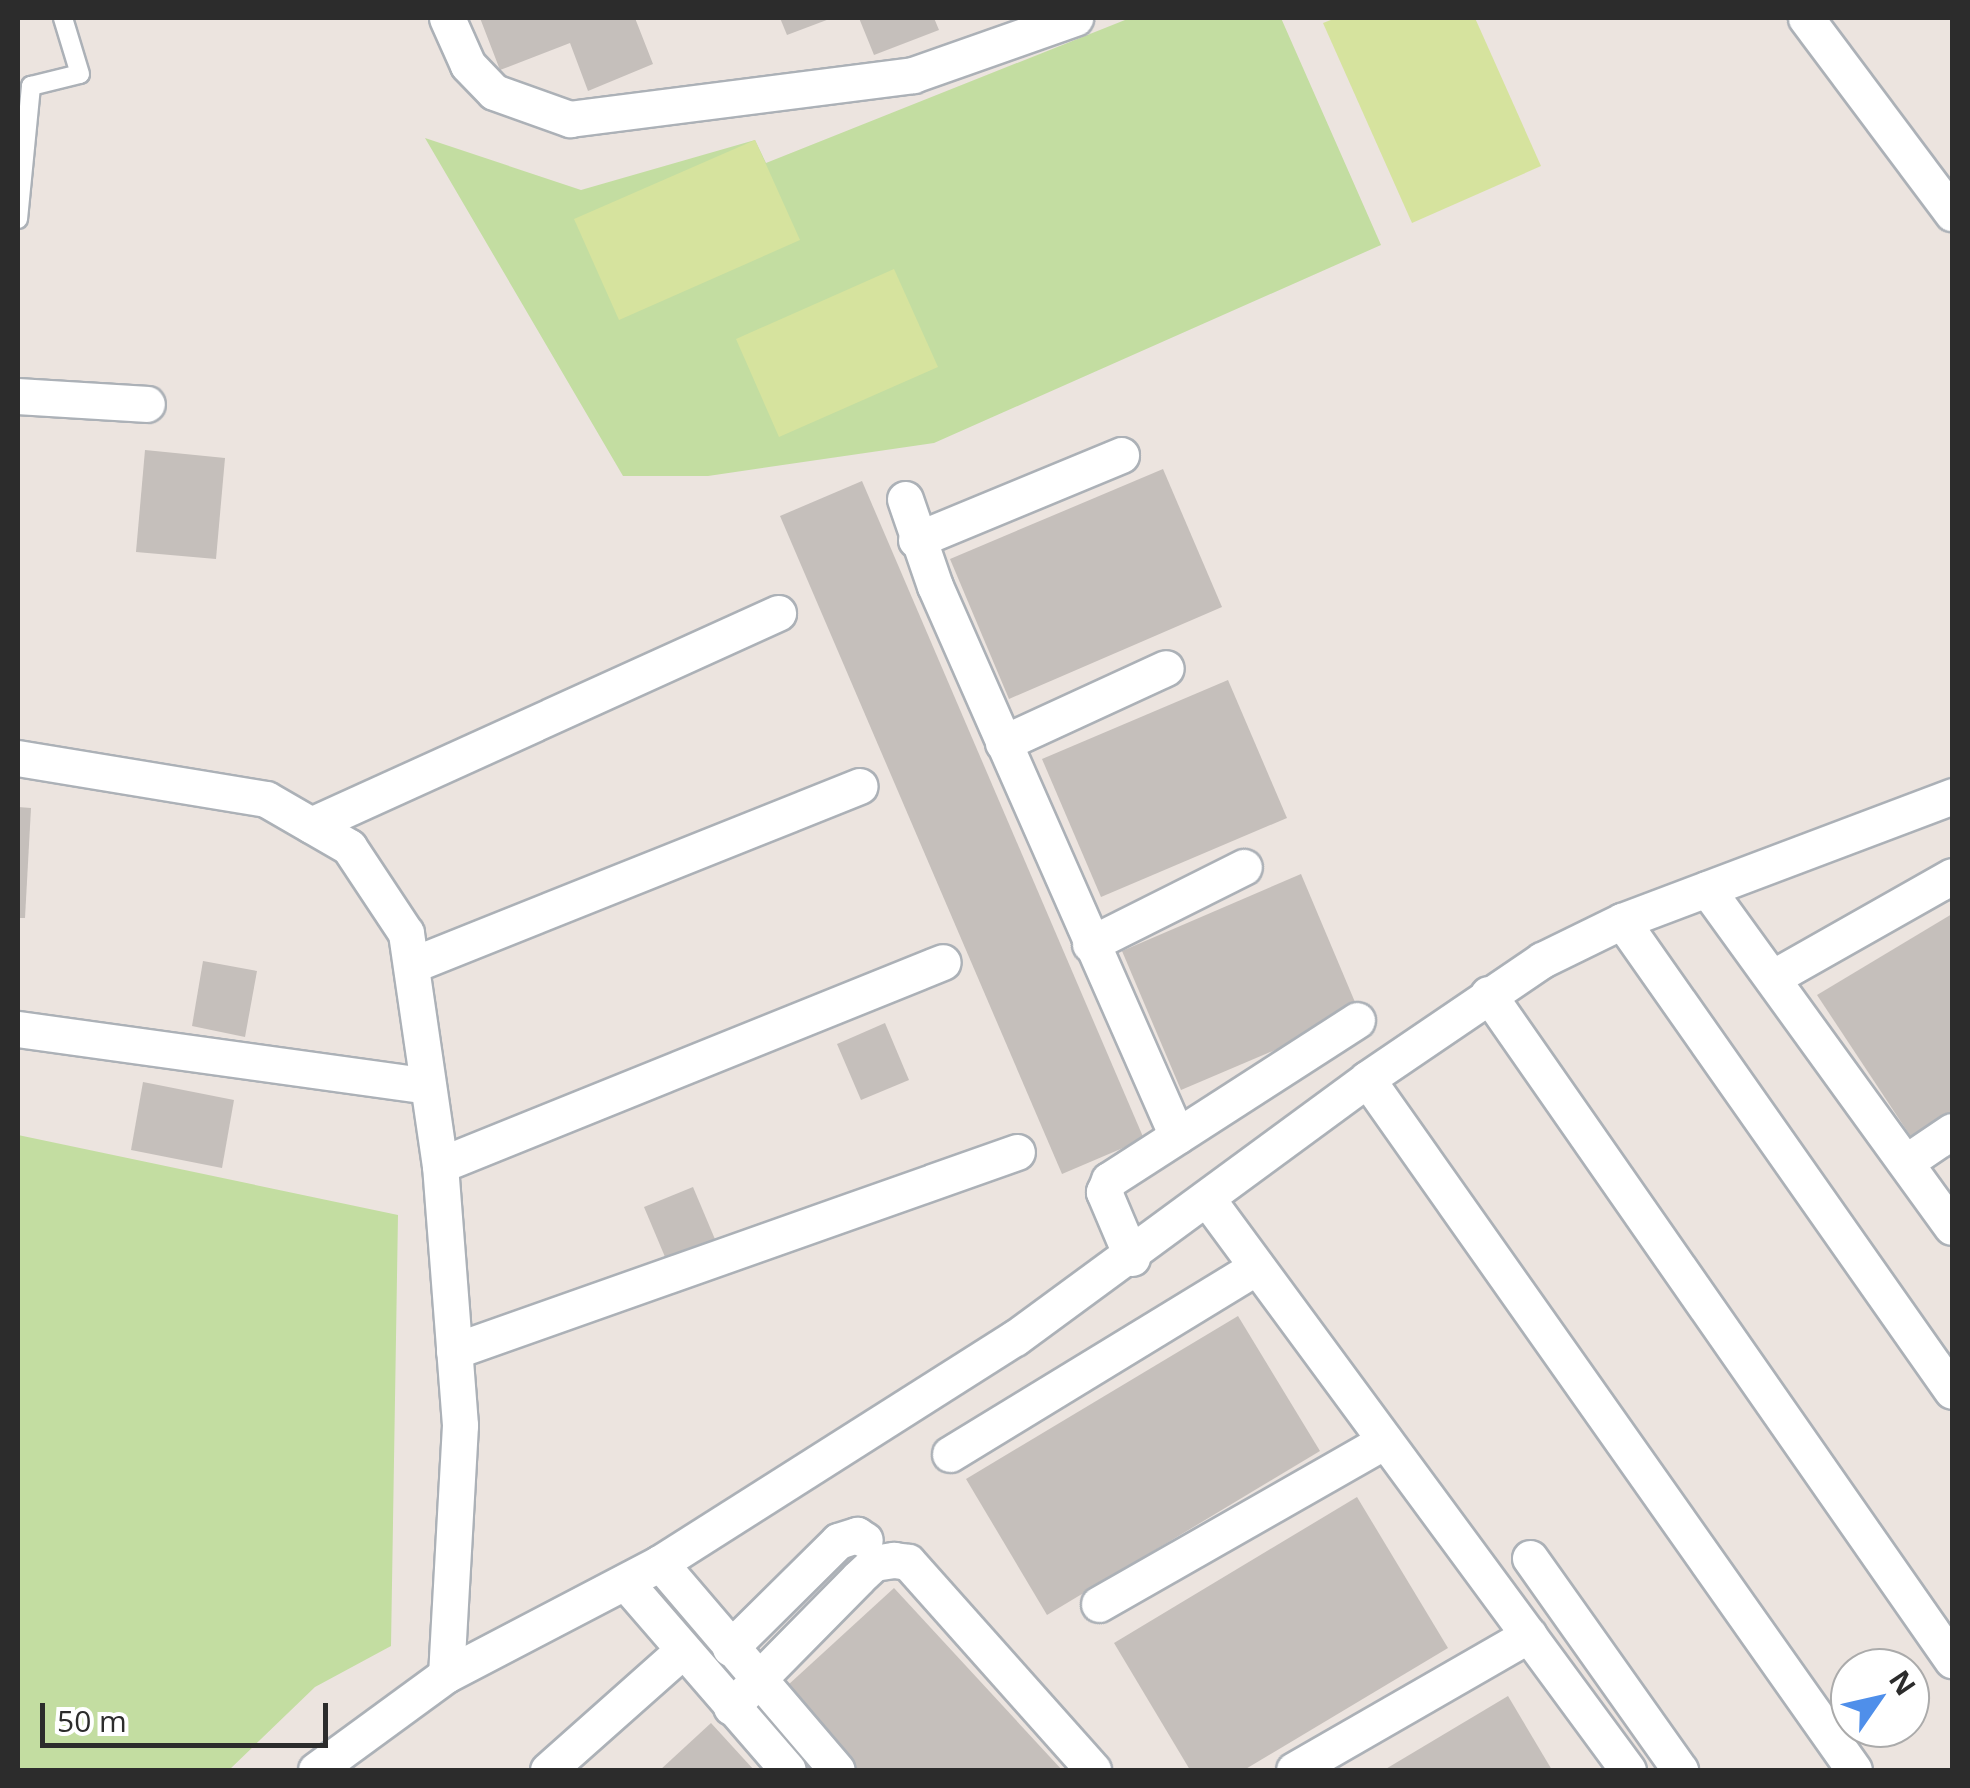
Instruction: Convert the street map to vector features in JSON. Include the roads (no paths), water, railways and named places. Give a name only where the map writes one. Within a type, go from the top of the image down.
[{"type":"street","points":[[447,18],[468,65],[494,92],[570,120],[913,75],[1075,18]]},
{"type":"street","points":[[1806,18],[1952,213]]},
{"type":"street","points":[[18,396],[147,404]]},
{"type":"street","points":[[916,540],[1120,455]]},
{"type":"street","points":[[904,499],[916,540],[1176,1136]]},
{"type":"street","points":[[311,825],[778,613]]},
{"type":"street","points":[[1003,742],[1166,668]]},
{"type":"street","points":[[18,758],[266,798],[349,847],[406,933],[440,1165],[460,1425],[446,1675]]},
{"type":"street","points":[[412,965],[859,786]]},
{"type":"street","points":[[316,1770],[446,1675],[660,1563],[1132,1258],[1367,1078],[1488,994],[1622,921],[1952,796]]},
{"type":"street","points":[[1090,944],[1244,868]]},
{"type":"street","points":[[1772,978],[1952,876]]},
{"type":"street","points":[[1707,889],[1952,1227]]},
{"type":"street","points":[[1622,921],[1952,1392]]},
{"type":"street","points":[[440,1165],[943,962]]},
{"type":"street","points":[[1488,994],[1952,1660]]},
{"type":"street","points":[[1132,1258],[1106,1185],[1357,1020]]},
{"type":"street","points":[[18,1028],[428,1086]]},
{"type":"street","points":[[1367,1078],[1854,1770]]},
{"type":"street","points":[[1906,1162],[1952,1131]]},
{"type":"street","points":[[454,1350],[1017,1152]]},
{"type":"street","points":[[1208,1200],[1628,1770]]},
{"type":"street","points":[[950,1454],[1256,1267]]},
{"type":"street","points":[[1098,1604],[1385,1441]]},
{"type":"street","points":[[730,1648],[838,1542],[857,1534],[865,1540]]},
{"type":"street","points":[[1530,1558],[1680,1770]]},
{"type":"street","points":[[731,1707],[874,1562],[908,1562],[1093,1770]]},
{"type":"street","points":[[660,1563],[837,1770]]},
{"type":"street","points":[[626,1583],[788,1770]]},
{"type":"street","points":[[1294,1770],[1529,1636]]},
{"type":"street","points":[[548,1770],[682,1651]]},
{"type":"lane","points":[[18,219],[32,86],[80,74],[63,18]]}]
